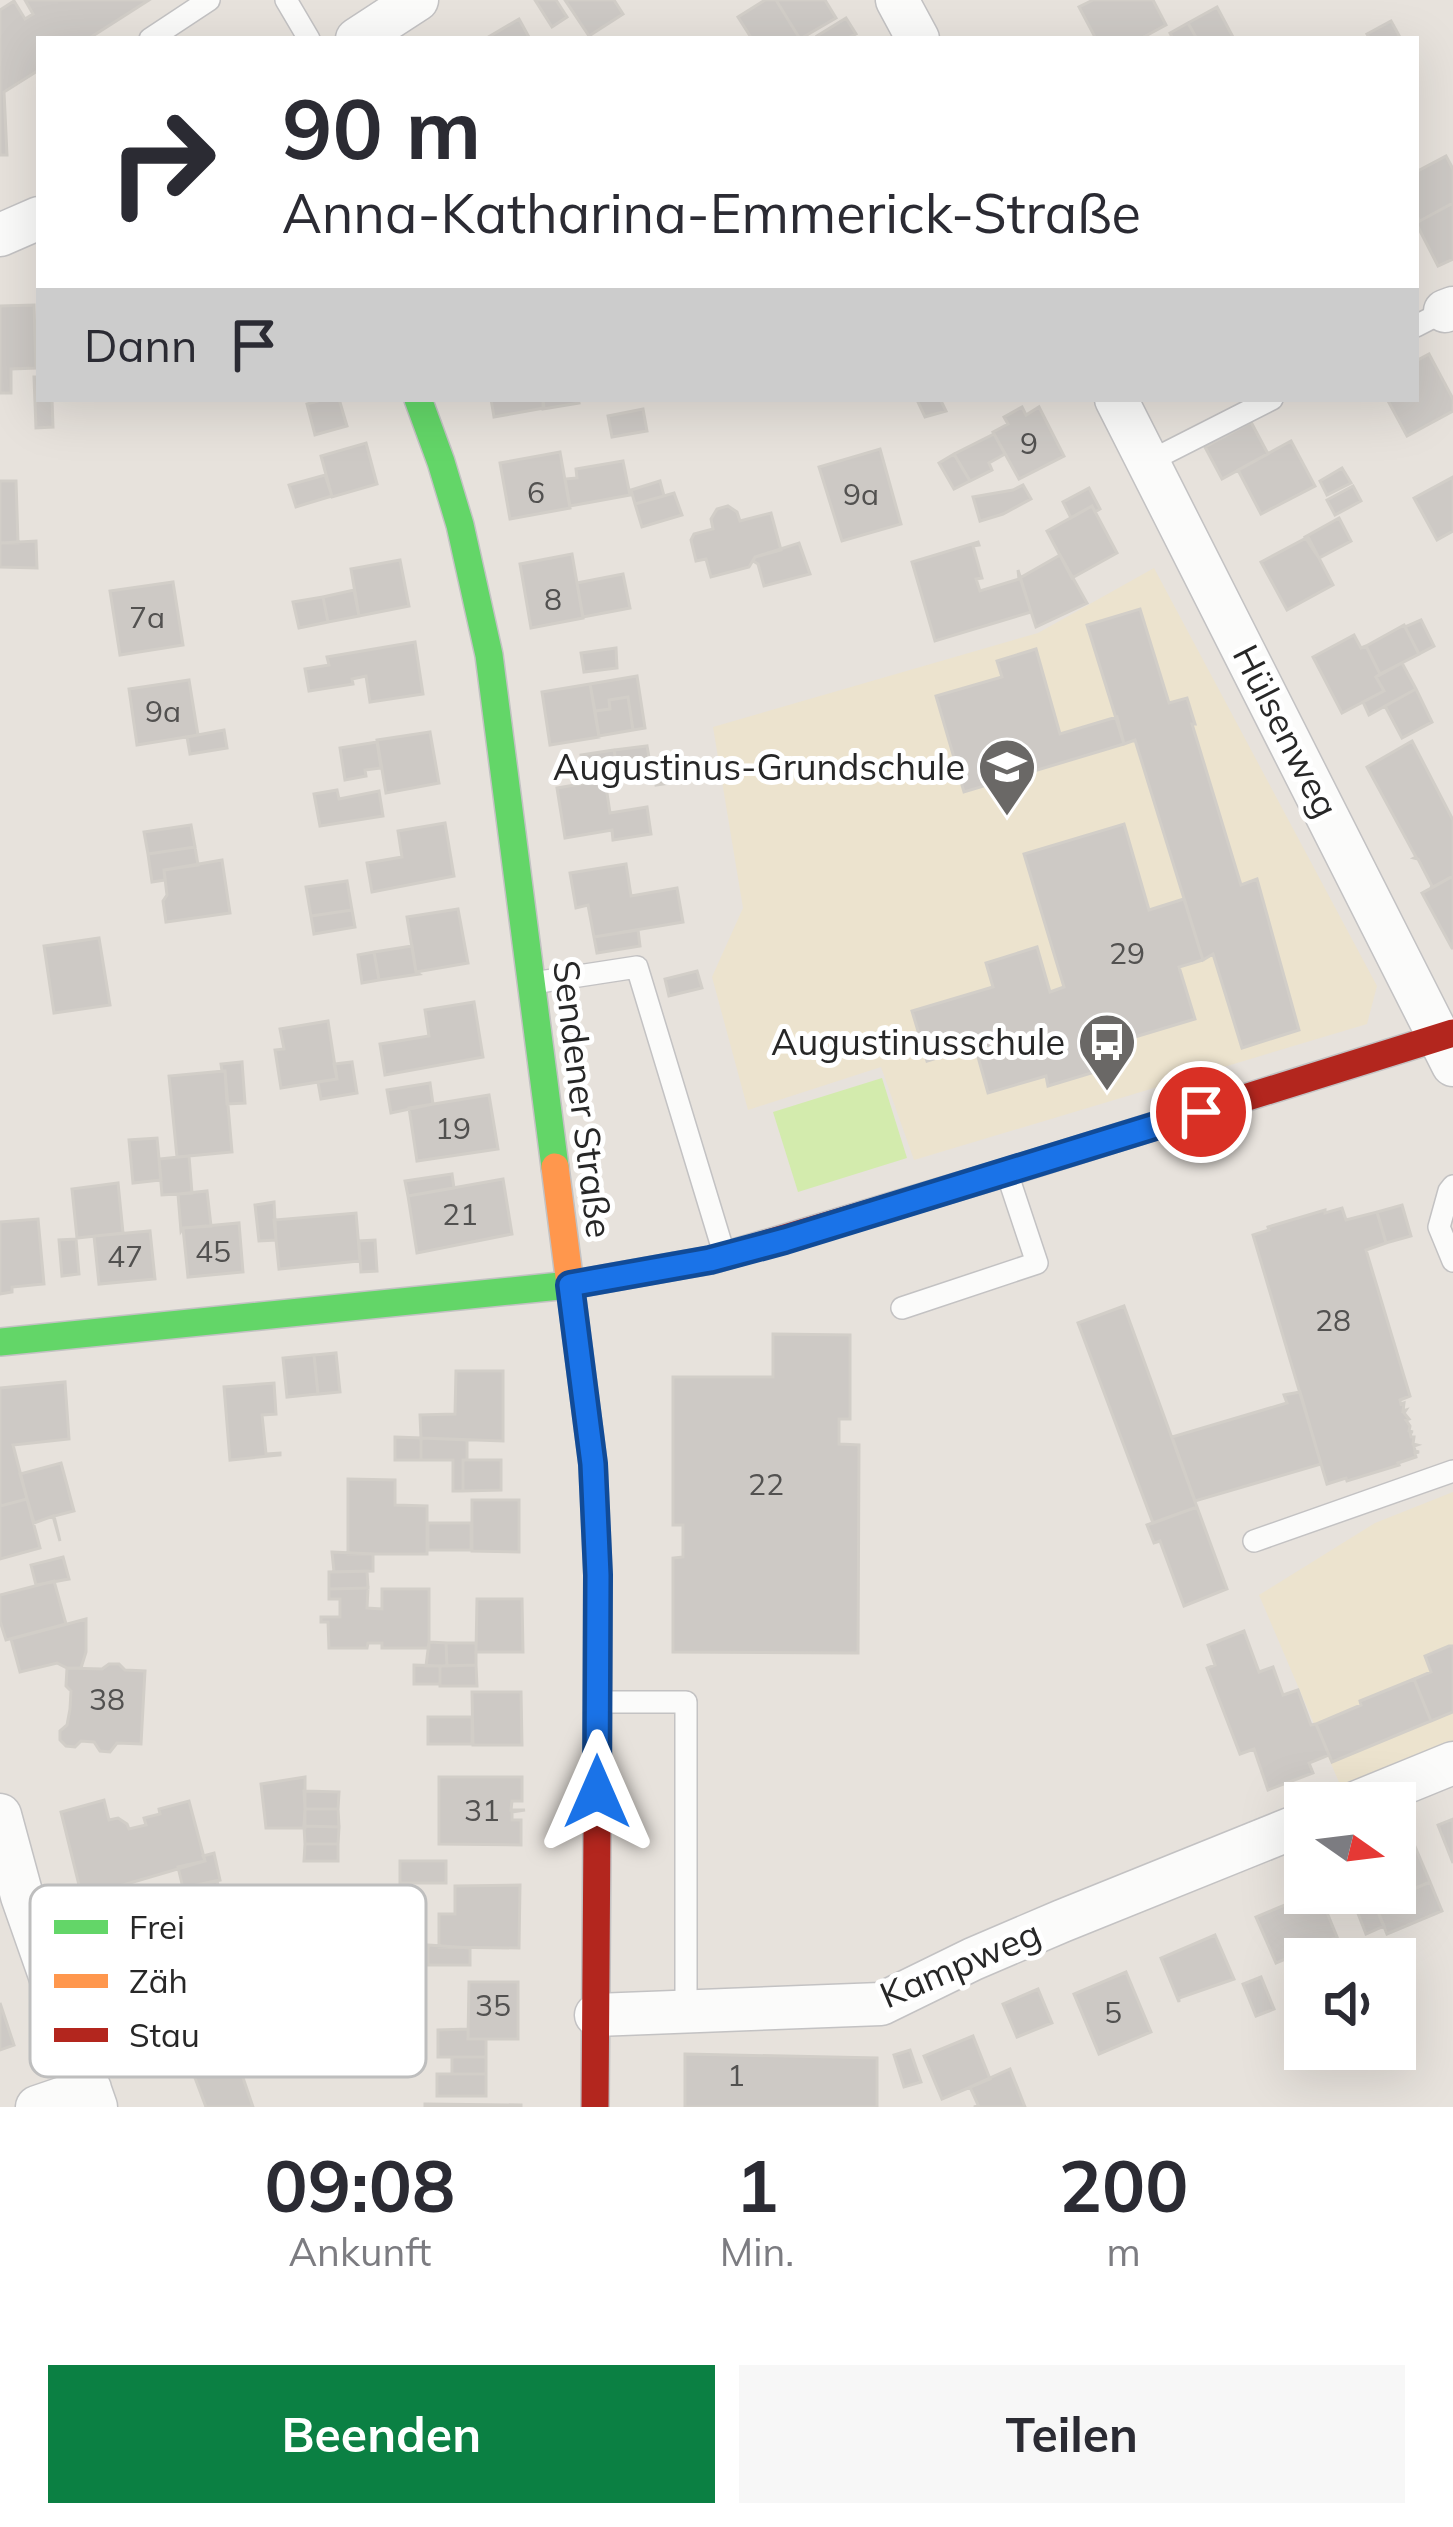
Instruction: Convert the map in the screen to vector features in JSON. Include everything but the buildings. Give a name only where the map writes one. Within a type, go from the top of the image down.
[{"type":"street","points":[[361,36],[417,0]]},
{"type":"street","points":[[897,0],[916,36]]},
{"type":"street","points":[[0,235],[36,219]]},
{"type":"street","name":"Sendener Straße","points":[[419,402],[442,456],[471,562],[495,694],[593,1464],[598,1575],[596,2107]]},
{"type":"street","name":"Hülsenweg","points":[[1118,402],[1449,1045]]},
{"type":"street","points":[[0,1342],[570,1285],[725,1256],[1449,1045]]},
{"type":"street","points":[[1406,1782],[1453,1763]]},
{"type":"street","points":[[0,1815],[30,1918]]},
{"type":"street","name":"Kampweg","points":[[596,2015],[881,2004],[973,1959],[1284,1831]]},
{"type":"street","points":[[37,2107],[93,2098]]},
{"type":"lane","points":[[155,36],[209,0]]},
{"type":"lane","points":[[286,0],[307,36]]},
{"type":"lane","points":[[1150,461],[1266,402]]},
{"type":"lane","points":[[532,983],[638,968],[725,1256]]},
{"type":"lane","points":[[902,1308],[1037,1262],[1006,1172]]},
{"type":"lane","points":[[1453,1186],[1439,1227],[1453,1261]]},
{"type":"lane","points":[[1254,1541],[1453,1471]]},
{"type":"lane","points":[[598,1702],[686,1702],[686,2011]]},
{"type":"shaded area","name":"Augustinus-Grundschule","points":[[1154,568],[1377,986],[1367,1024],[914,1160],[881,1067],[748,1110],[712,977],[743,908],[713,727],[1038,633]]},
{"type":"shaded area","points":[[1453,1492],[1453,1742],[1353,1782],[1339,1782],[1259,1595],[1375,1523]]},
{"type":"green space","points":[[882,1078],[907,1158],[798,1192],[773,1112]]},
{"type":"traffic: fast","points":[[419,402],[460,525],[489,655],[555,1167]]},
{"type":"traffic: fast","points":[[0,1342],[570,1285],[676,1266]]},
{"type":"traffic: slow","points":[[555,1167],[593,1464],[598,1575],[597,1829]]},
{"type":"traffic: jam","points":[[676,1266],[711,1260],[1007,1172],[1453,1033]]},
{"type":"traffic: jam","points":[[595,2107],[597,1829]]},
{"type":"place","name":"Augustinus-Grundschule","points":[[1007,818]]},
{"type":"place","name":"Augustinusschule","points":[[1107,1093]]},
{"type":"route","points":[[597,1792],[598,1575],[593,1464],[570,1285],[710,1260],[785,1240],[1201,1112]]}]
